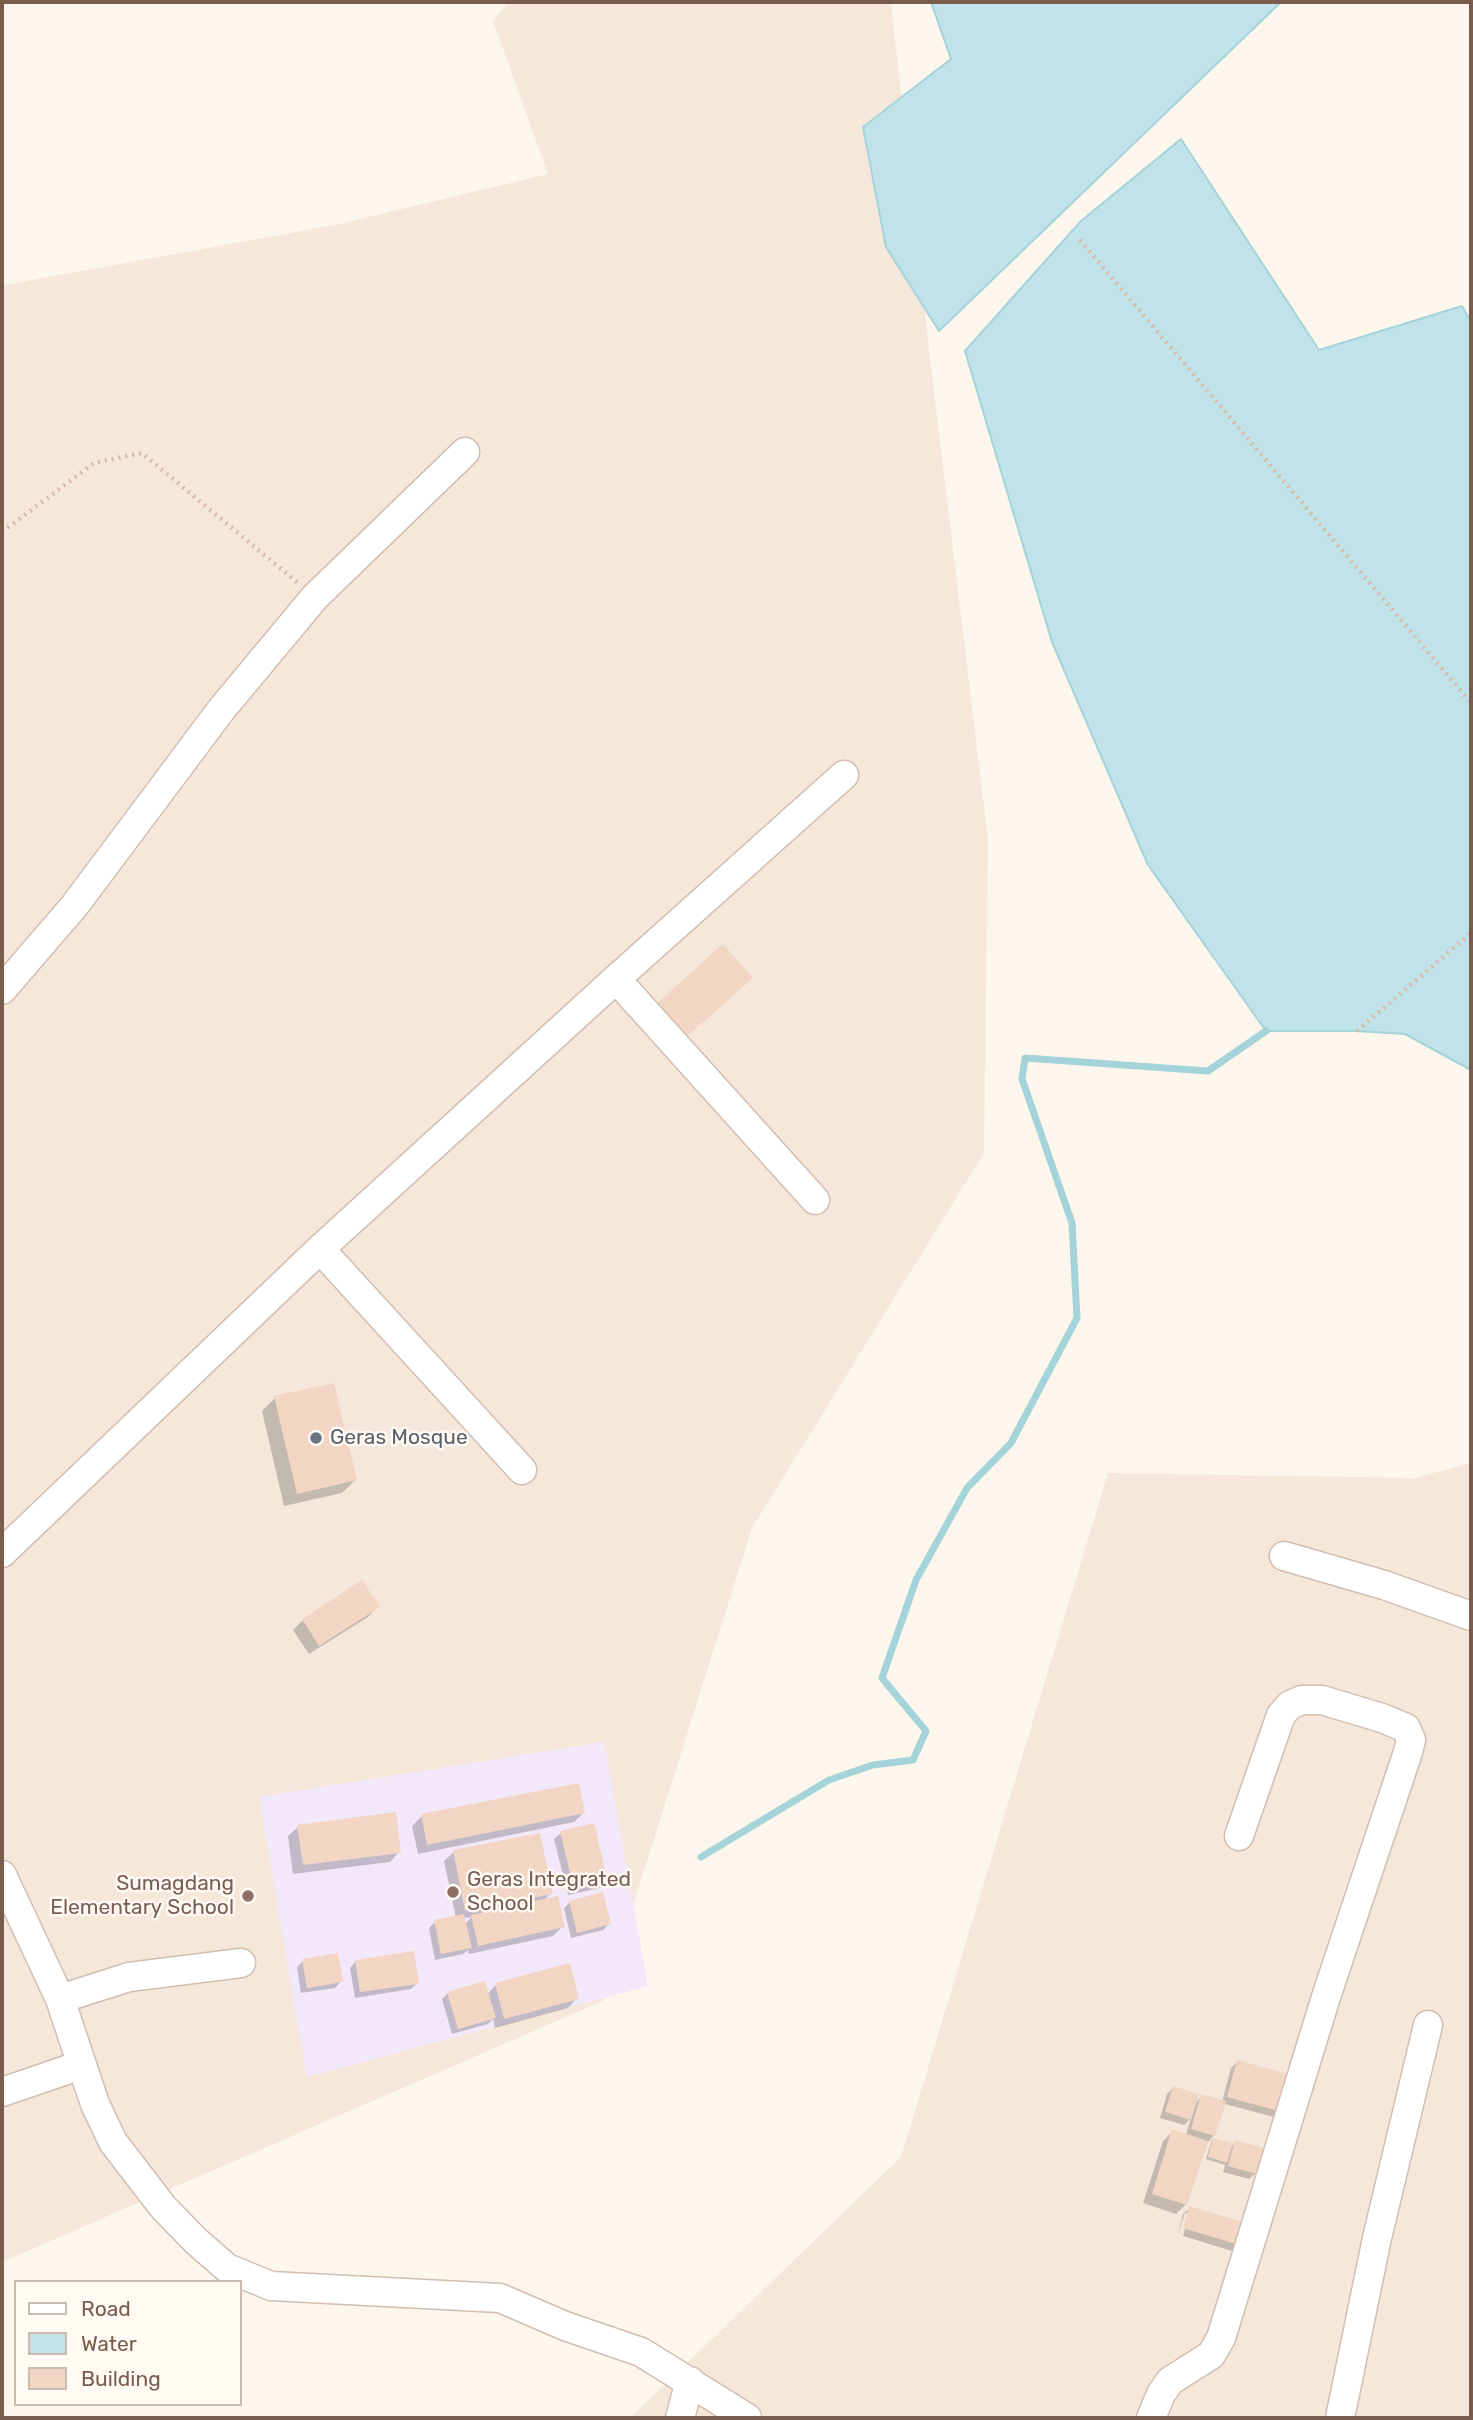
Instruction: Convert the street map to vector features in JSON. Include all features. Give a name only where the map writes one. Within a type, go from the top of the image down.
[{"type":"street","points":[[2,990],[75,905],[220,710],[315,597],[465,452]]},
{"type":"street","points":[[2,1553],[320,1249],[844,775]]},
{"type":"street","points":[[616,979],[815,1200]]},
{"type":"street","points":[[320,1249],[522,1469]]},
{"type":"street","points":[[1284,1556],[1384,1585],[1471,1616]]},
{"type":"street","points":[[1151,2418],[1170,2381],[1211,2355],[1221,2338],[1326,1997],[1408,1752],[1411,1740],[1406,1728],[1322,1700],[1302,1700],[1290,1705],[1282,1715],[1239,1836]]},
{"type":"street","points":[[2,1875],[60,1999],[95,2104],[113,2141],[163,2207],[227,2269],[271,2286],[500,2298],[565,2326],[641,2352],[747,2418]]},
{"type":"street","points":[[60,1999],[129,1977],[241,1963]]},
{"type":"street","points":[[1340,2418],[1377,2238],[1428,2025]]},
{"type":"street","points":[[2,2092],[81,2066]]},
{"type":"street","points":[[680,2418],[690,2381]]},
{"type":"path","points":[[1080,240],[1471,703]]},
{"type":"path","points":[[2,532],[94,463],[142,453],[315,597]]},
{"type":"path","points":[[1357,1031],[1471,933]]},
{"type":"shaded area","points":[[509,2],[891,2],[929,350],[988,839],[984,1153],[752,1528],[603,2001],[2,2262],[2,288],[4,285],[335,225],[548,174],[493,21]]},
{"type":"shaded area","points":[[1471,1463],[1471,2418],[630,2418],[901,2157],[1108,1473],[1415,1478]]},
{"type":"shaded area","name":"Geras Integrated School","points":[[604,1742],[648,1986],[307,2077],[259,1797]]},
{"type":"water","points":[[931,2],[1281,2],[939,331],[886,247],[863,127],[951,59]]},
{"type":"water","points":[[1181,139],[1319,350],[1462,306],[1471,322],[1471,1070],[1405,1034],[1266,1031],[1148,865],[1052,642],[965,351],[1081,221]]},
{"type":"building","points":[[723,944],[753,978],[685,1038],[656,1004]]},
{"type":"building","name":"Geras Mosque","points":[[334,1383],[357,1480],[297,1494],[274,1396]]},
{"type":"building","points":[[362,1580],[380,1607],[319,1646],[302,1619]]},
{"type":"building","points":[[579,1783],[585,1813],[427,1845],[421,1814]]},
{"type":"building","points":[[396,1812],[401,1853],[303,1865],[297,1825]]},
{"type":"building","points":[[594,1823],[608,1882],[574,1890],[560,1831]]},
{"type":"building","points":[[540,1833],[553,1894],[465,1911],[453,1850]]},
{"type":"building","points":[[603,1892],[611,1924],[577,1933],[569,1901]]},
{"type":"building","points":[[558,1896],[565,1927],[478,1946],[471,1915]]},
{"type":"building","points":[[464,1914],[472,1948],[441,1954],[434,1920]]},
{"type":"building","points":[[414,1951],[419,1984],[360,1992],[355,1960]]},
{"type":"building","points":[[338,1953],[343,1982],[307,1988],[302,1959]]},
{"type":"building","points":[[570,1963],[579,1999],[504,2019],[495,1983]]},
{"type":"building","points":[[485,1981],[496,2018],[458,2029],[447,1992]]},
{"type":"building","points":[[1237,2060],[1291,2075],[1282,2112],[1227,2097]]},
{"type":"building","points":[[1173,2086],[1199,2094],[1191,2120],[1165,2112]]},
{"type":"building","points":[[1201,2094],[1226,2101],[1215,2136],[1191,2129]]},
{"type":"building","points":[[1172,2129],[1208,2141],[1187,2205],[1152,2194]]},
{"type":"building","points":[[1213,2138],[1233,2143],[1227,2163],[1208,2157]]},
{"type":"building","points":[[1235,2140],[1264,2148],[1257,2174],[1228,2166]]},
{"type":"building","points":[[1189,2206],[1246,2223],[1239,2245],[1183,2228]]},
{"type":"waterway","points":[[701,1857],[829,1780],[873,1765],[913,1760],[926,1731],[882,1678],[916,1580],[967,1488],[1011,1443],[1077,1318],[1072,1223],[1022,1079],[1025,1058],[1208,1071],[1266,1031]]},
{"type":"place","name":"Geras Mosque","points":[[316,1438]]},
{"type":"place","name":"Geras Integrated School","points":[[453,1892]]},
{"type":"place","name":"Sumagdang Elementary School","points":[[248,1896]]}]
